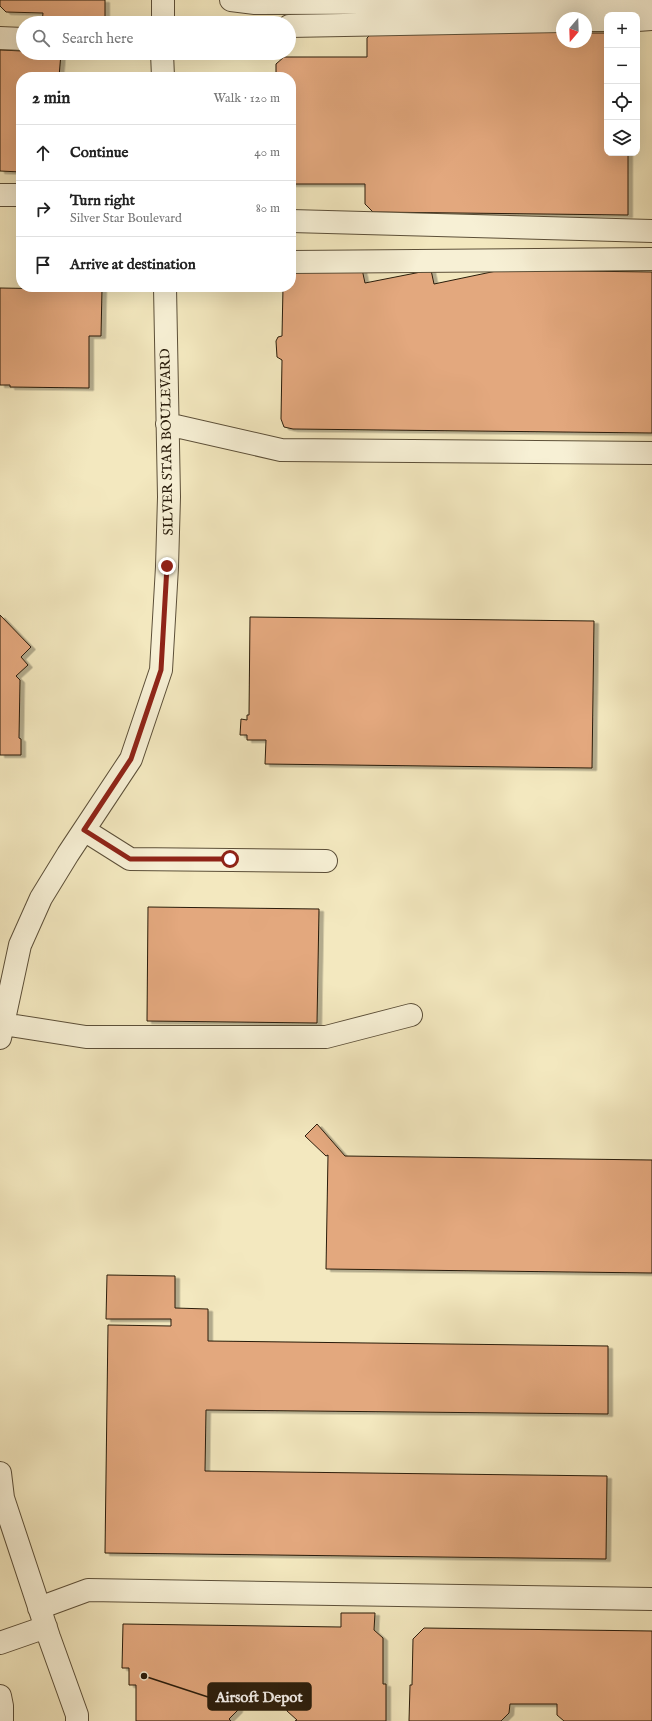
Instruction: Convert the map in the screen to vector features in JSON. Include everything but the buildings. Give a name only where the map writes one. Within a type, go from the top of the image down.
[{"type":"street","points":[[163,0],[163,16]]},
{"type":"street","points":[[231,0],[255,3],[652,2]]},
{"type":"street","points":[[640,20],[652,19]]},
{"type":"street","points":[[592,20],[604,20]]},
{"type":"street","points":[[296,26],[556,21]]},
{"type":"street","points":[[0,38],[16,39]]},
{"type":"street","points":[[162,60],[163,72]]},
{"type":"street","points":[[0,195],[16,195]]},
{"type":"street","points":[[296,221],[652,231]]},
{"type":"street","points":[[296,262],[652,259]]},
{"type":"street","name":"SILVER STAR BOULEVARD","points":[[1,1031],[20,945],[41,898],[131,759],[161,670],[168,559],[169,497],[165,292]]},
{"type":"street","points":[[167,424],[281,450],[652,453]]},
{"type":"street","points":[[84,830],[130,859],[326,861]]},
{"type":"street","points":[[1,1031],[86,1037],[326,1037],[411,1016]]},
{"type":"street","points":[[0,1473],[3,1498],[42,1617],[77,1715],[77,1721]]},
{"type":"street","points":[[0,1643],[88,1590],[652,1599]]},
{"type":"street","points":[[0,1696],[2,1721]]},
{"type":"place","name":"Airsoft Depot","points":[[144,1676]]},
{"type":"route","points":[[167,566],[161,670],[131,759],[84,830],[130,859],[230,859]]}]
